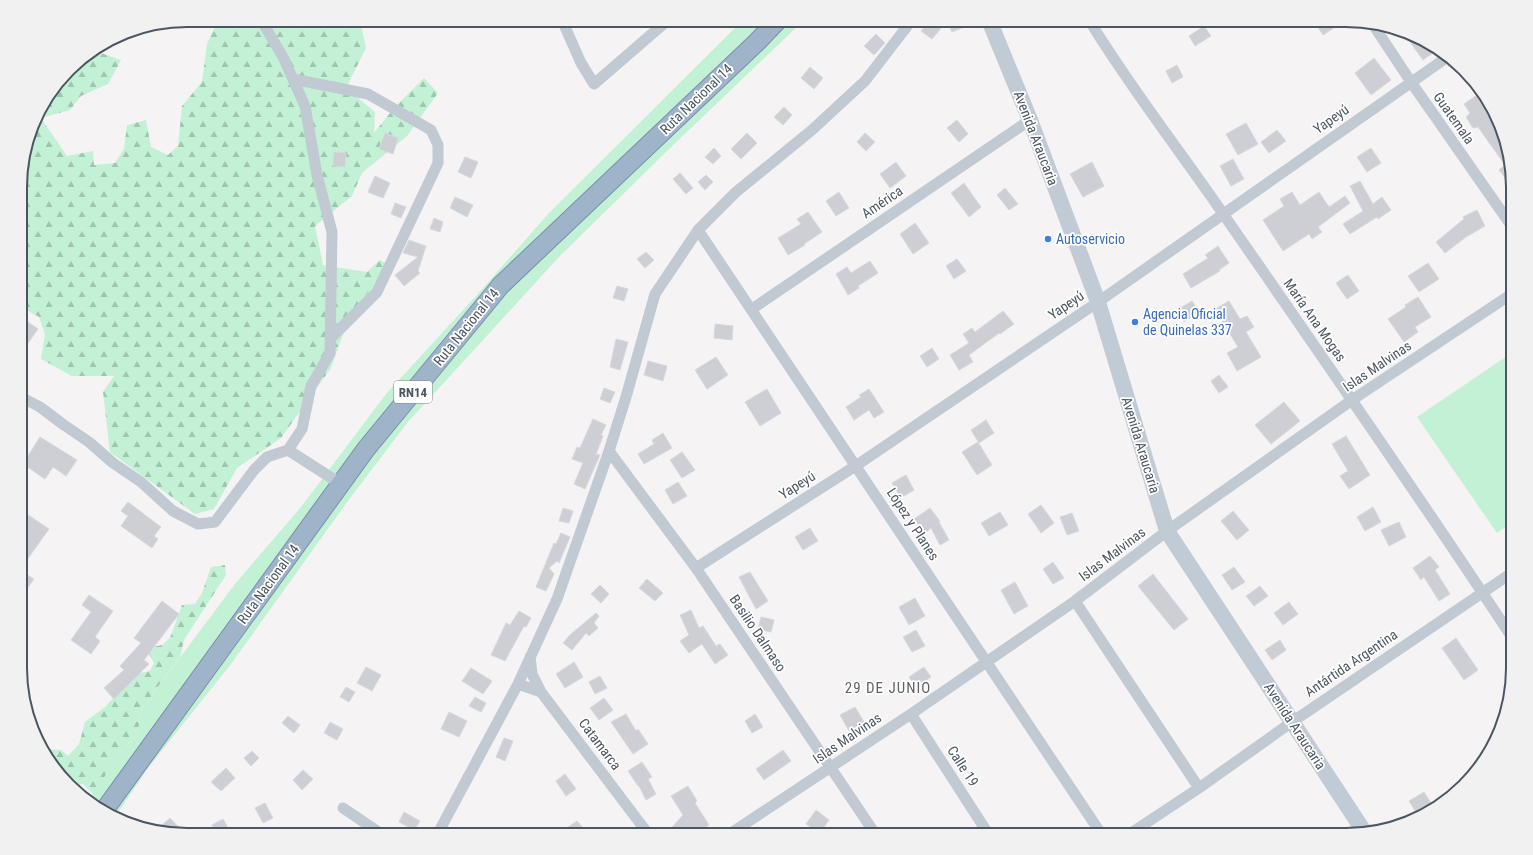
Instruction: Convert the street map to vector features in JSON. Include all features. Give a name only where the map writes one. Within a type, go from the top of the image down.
[{"type":"highway","name":"Ruta Nacional 14","points":[[107,807],[366,449],[501,285],[771,27]]},
{"type":"main road","name":"Avenida Araucaria","points":[[992,27],[1030,120],[1098,302],[1167,531],[1361,828]]},
{"type":"street","points":[[27,399],[89,442],[113,463],[141,482],[172,511],[198,524],[215,522],[254,470],[267,457],[288,450],[302,429],[311,386],[330,354],[332,232],[317,175],[305,106],[283,57],[265,27]]},
{"type":"street","points":[[565,27],[580,63],[594,84],[660,27]]},
{"type":"street","points":[[441,828],[518,684],[557,599],[609,451],[626,398],[655,294],[698,230],[736,192],[812,130],[865,81],[907,27]]},
{"type":"street","name":"María Ana Mogas","points":[[1096,27],[1148,109],[1223,213],[1352,400],[1506,628]]},
{"type":"street","name":"Guatemala","points":[[1376,30],[1506,218]]},
{"type":"street","name":"Yapeyú","points":[[696,568],[857,465],[1098,302],[1443,60]]},
{"type":"street","points":[[293,79],[368,94],[431,130],[438,145],[438,163],[377,292],[330,339]]},
{"type":"street","name":"América","points":[[752,309],[1030,120]]},
{"type":"street","name":"López y Planes","points":[[698,230],[857,465],[986,663],[1097,828]]},
{"type":"street","name":"Islas Malvinas","points":[[739,828],[831,768],[986,663],[1075,601],[1167,531],[1352,400],[1506,299]]},
{"type":"street","points":[[288,450],[341,484]]},
{"type":"street","name":"Basilio Dalmaso","points":[[609,451],[696,568],[871,828]]},
{"type":"street","name":"Antártida Argentina","points":[[1139,828],[1506,577]]},
{"type":"street","points":[[1075,601],[1199,788]]},
{"type":"street","name":"Catamarca","points":[[530,656],[532,674],[540,692],[644,828]]},
{"type":"street","points":[[518,684],[540,692]]},
{"type":"street","name":"Calle 19","points":[[911,714],[984,828]]},
{"type":"street","points":[[343,808],[373,828]]},
{"type":"green space","points":[[215,27],[362,27],[366,48],[346,88],[375,112],[374,133],[394,108],[424,78],[438,93],[407,136],[362,173],[352,196],[315,226],[323,265],[367,272],[380,260],[391,267],[351,312],[331,368],[281,438],[237,468],[214,509],[195,514],[110,452],[103,392],[114,376],[72,376],[41,359],[45,334],[39,317],[27,310],[27,177],[32,146],[42,120],[67,156],[93,151],[94,165],[115,163],[124,149],[127,125],[146,120],[151,147],[168,155],[178,146],[182,106],[202,82],[207,44]]},
{"type":"green space","points":[[736,27],[797,27],[558,258],[407,423],[345,505],[231,664],[148,768],[118,812],[107,807],[91,796],[119,754],[137,734],[143,707],[235,584],[301,507],[386,394],[476,296],[549,213]]},
{"type":"green space","points":[[100,53],[121,60],[108,84],[81,96],[70,110],[43,117],[48,107],[60,90],[74,74],[98,54]]},
{"type":"green space","points":[[1506,357],[1506,527],[1497,533],[1417,417]]},
{"type":"green space","points":[[225,565],[226,575],[184,640],[180,657],[143,707],[137,734],[119,754],[93,794],[83,784],[78,785],[74,781],[49,749],[61,750],[68,756],[79,744],[85,722],[105,707],[135,674],[150,671],[154,663],[146,648],[162,645],[170,638],[182,605],[195,604],[202,593],[211,567]]},
{"type":"building","points":[[924,27],[942,27],[932,39],[921,31]]},
{"type":"building","points":[[950,27],[962,28],[952,32]]},
{"type":"building","points":[[1205,27],[1211,36],[1195,46],[1189,36]]},
{"type":"building","points":[[1318,27],[1335,27],[1323,35]]},
{"type":"building","points":[[876,34],[885,43],[874,55],[864,46]]},
{"type":"building","points":[[1408,40],[1433,53],[1423,60]]},
{"type":"building","points":[[1374,58],[1391,80],[1371,95],[1355,73]]},
{"type":"building","points":[[1177,65],[1183,77],[1172,83],[1166,71]]},
{"type":"building","points":[[810,67],[823,78],[814,89],[801,78]]},
{"type":"building","points":[[1477,95],[1479,98],[1494,126],[1501,146],[1505,165],[1478,127],[1473,128],[1466,117],[1470,113],[1464,104]]},
{"type":"building","points":[[784,107],[792,115],[783,125],[774,117]]},
{"type":"building","points":[[957,120],[968,134],[959,142],[947,128]]},
{"type":"building","points":[[1246,123],[1258,144],[1238,155],[1226,134]]},
{"type":"building","points":[[1277,130],[1286,141],[1269,153],[1261,142]]},
{"type":"building","points":[[385,133],[398,138],[393,154],[379,149]]},
{"type":"building","points":[[747,133],[757,143],[741,159],[731,149]]},
{"type":"building","points":[[865,133],[875,142],[866,151],[857,142]]},
{"type":"building","points":[[714,148],[721,156],[713,164],[705,157]]},
{"type":"building","points":[[1371,148],[1381,163],[1367,172],[1357,157]]},
{"type":"building","points":[[334,152],[346,153],[345,167],[333,166]]},
{"type":"building","points":[[465,157],[478,162],[471,178],[458,172]]},
{"type":"building","points":[[1233,159],[1244,179],[1231,186],[1220,166]]},
{"type":"building","points":[[896,162],[906,176],[890,188],[880,174]]},
{"type":"building","points":[[1092,162],[1104,186],[1083,197],[1070,174]]},
{"type":"building","points":[[1505,165],[1506,179],[1499,170]]},
{"type":"building","points":[[680,173],[693,188],[686,194],[673,179]]},
{"type":"building","points":[[706,175],[713,182],[705,190],[698,182]]},
{"type":"building","points":[[375,176],[390,183],[383,198],[368,192]]},
{"type":"building","points":[[1360,181],[1373,204],[1382,197],[1391,210],[1350,234],[1343,224],[1363,211],[1350,186]]},
{"type":"building","points":[[964,183],[981,207],[969,217],[951,193]]},
{"type":"building","points":[[1005,188],[1018,204],[1009,210],[997,195]]},
{"type":"building","points":[[839,192],[849,208],[836,216],[826,201]]},
{"type":"building","points":[[1292,192],[1300,205],[1319,192],[1329,207],[1345,196],[1350,203],[1318,227],[1322,232],[1312,239],[1309,234],[1283,251],[1263,220],[1284,206],[1280,199]]},
{"type":"building","points":[[455,197],[473,205],[467,217],[450,208]]},
{"type":"building","points":[[395,203],[406,207],[401,218],[391,214]]},
{"type":"building","points":[[1477,210],[1485,226],[1466,237],[1445,253],[1436,242],[1464,219],[1463,217]]},
{"type":"building","points":[[808,212],[822,232],[804,244],[805,245],[788,255],[778,238],[801,224],[797,219]]},
{"type":"building","points":[[434,218],[443,222],[440,232],[430,229]]},
{"type":"building","points":[[915,223],[929,243],[913,254],[900,234]]},
{"type":"building","points":[[409,240],[426,246],[418,271],[420,273],[404,286],[395,275],[418,257],[403,253]]},
{"type":"building","points":[[1218,246],[1229,263],[1219,270],[1220,271],[1191,288],[1183,274],[1208,258],[1205,255]]},
{"type":"building","points":[[646,252],[654,260],[645,268],[637,259]]},
{"type":"building","points":[[957,259],[966,271],[954,279],[946,266]]},
{"type":"building","points":[[870,261],[878,273],[858,286],[859,288],[848,295],[836,274],[847,267],[851,273]]},
{"type":"building","points":[[1428,263],[1439,279],[1419,292],[1408,276]]},
{"type":"building","points":[[1348,275],[1359,291],[1347,299],[1336,283]]},
{"type":"building","points":[[617,286],[628,289],[624,301],[613,298]]},
{"type":"building","points":[[1418,297],[1431,317],[1415,327],[1418,332],[1404,342],[1388,319],[1406,307],[1405,305]]},
{"type":"building","points":[[1192,301],[1199,312],[1184,322],[1177,310]]},
{"type":"building","points":[[1229,301],[1240,319],[1247,316],[1254,327],[1246,332],[1261,357],[1237,371],[1227,353],[1238,347],[1215,309]]},
{"type":"building","points":[[1003,311],[1014,324],[969,355],[973,362],[959,370],[950,355],[969,343],[963,334],[972,328],[975,332]]},
{"type":"building","points":[[27,321],[38,329],[27,345]]},
{"type":"building","points":[[715,324],[733,326],[732,340],[714,338]]},
{"type":"building","points":[[616,339],[628,342],[620,370],[610,367]]},
{"type":"building","points":[[932,348],[939,359],[927,367],[920,356]]},
{"type":"building","points":[[716,357],[728,375],[707,389],[695,370]]},
{"type":"building","points":[[648,361],[667,366],[663,381],[644,375]]},
{"type":"building","points":[[1219,375],[1228,387],[1219,393],[1211,381]]},
{"type":"building","points":[[604,388],[615,392],[610,403],[600,399]]},
{"type":"building","points":[[767,389],[781,413],[760,426],[745,402]]},
{"type":"building","points":[[869,389],[884,412],[874,418],[869,410],[854,420],[846,407],[861,397],[859,395]]},
{"type":"building","points":[[1284,402],[1300,421],[1271,444],[1255,425]]},
{"type":"building","points":[[593,419],[606,425],[601,435],[603,436],[596,454],[600,455],[585,489],[574,484],[583,463],[572,459],[577,447],[580,448]]},
{"type":"building","points":[[986,420],[994,433],[979,443],[971,430]]},
{"type":"building","points":[[663,433],[672,448],[644,464],[638,454],[654,444],[652,440]]},
{"type":"building","points":[[1346,436],[1370,475],[1349,489],[1340,476],[1348,471],[1332,444]]},
{"type":"building","points":[[40,437],[77,460],[66,476],[53,467],[45,479],[27,467],[27,458]]},
{"type":"building","points":[[978,442],[992,465],[977,475],[962,452]]},
{"type":"building","points":[[682,452],[695,470],[682,478],[670,460]]},
{"type":"building","points":[[906,475],[914,490],[901,498],[892,483]]},
{"type":"building","points":[[678,482],[687,496],[673,504],[665,490]]},
{"type":"building","points":[[128,502],[161,527],[154,536],[158,539],[152,548],[121,526],[128,516],[121,511]]},
{"type":"building","points":[[1041,505],[1054,523],[1041,533],[1028,514]]},
{"type":"building","points":[[1373,507],[1381,522],[1365,531],[1357,517]]},
{"type":"building","points":[[563,508],[573,511],[569,523],[559,521]]},
{"type":"building","points":[[930,508],[940,521],[939,522],[949,540],[940,545],[931,528],[925,533],[914,519]]},
{"type":"building","points":[[1233,511],[1249,530],[1237,540],[1221,521]]},
{"type":"building","points":[[1000,512],[1008,525],[989,536],[981,523]]},
{"type":"building","points":[[1072,513],[1079,531],[1067,535],[1060,517]]},
{"type":"building","points":[[27,514],[49,529],[27,560]]},
{"type":"building","points":[[1399,522],[1406,537],[1389,546],[1381,530]]},
{"type":"building","points":[[810,528],[818,541],[803,550],[795,537]]},
{"type":"building","points":[[561,533],[570,537],[559,563],[557,561],[549,568],[554,574],[546,591],[536,587],[554,543],[556,544]]},
{"type":"building","points":[[1430,556],[1439,567],[1435,570],[1450,594],[1439,601],[1424,577],[1421,580],[1413,568]]},
{"type":"building","points":[[1053,562],[1064,578],[1053,584],[1043,569]]},
{"type":"building","points":[[1234,567],[1245,582],[1232,590],[1222,575]]},
{"type":"building","points":[[750,572],[768,601],[756,609],[739,577]]},
{"type":"building","points":[[1153,574],[1188,619],[1174,630],[1138,586]]},
{"type":"building","points":[[27,575],[34,579],[27,589]]},
{"type":"building","points":[[647,579],[663,593],[655,601],[639,588]]},
{"type":"building","points":[[1015,582],[1028,606],[1014,614],[1001,590]]},
{"type":"building","points":[[600,585],[609,594],[601,603],[591,594]]},
{"type":"building","points":[[1260,586],[1268,596],[1254,606],[1246,596]]},
{"type":"building","points":[[89,595],[113,611],[95,637],[100,641],[91,654],[71,640],[91,612],[82,605]]},
{"type":"building","points":[[915,598],[925,616],[909,625],[899,607]]},
{"type":"building","points":[[162,601],[179,614],[144,660],[149,664],[114,699],[104,688],[124,670],[120,666],[141,643],[134,638]]},
{"type":"building","points":[[1289,602],[1298,614],[1283,625],[1274,613]]},
{"type":"building","points":[[691,610],[699,628],[703,626],[716,646],[720,644],[728,655],[715,664],[702,644],[689,653],[680,641],[689,635],[680,615]]},
{"type":"building","points":[[519,611],[531,618],[526,627],[524,626],[505,661],[491,655],[506,623],[510,625]]},
{"type":"building","points":[[596,613],[599,616],[594,623],[598,628],[589,636],[586,633],[572,650],[563,643],[571,634]]},
{"type":"building","points":[[761,617],[774,620],[771,632],[758,629]]},
{"type":"building","points":[[916,630],[925,646],[912,652],[903,637]]},
{"type":"building","points":[[1456,638],[1478,670],[1464,680],[1442,648]]},
{"type":"building","points":[[1280,640],[1286,650],[1272,660],[1265,650]]},
{"type":"building","points":[[574,662],[583,677],[565,688],[556,674]]},
{"type":"building","points":[[366,667],[381,675],[372,691],[357,683]]},
{"type":"building","points":[[924,667],[931,677],[916,687],[909,677]]},
{"type":"building","points":[[471,668],[492,681],[483,694],[462,681]]},
{"type":"building","points":[[600,676],[607,688],[595,694],[589,682]]},
{"type":"building","points":[[346,687],[355,692],[349,702],[340,697]]},
{"type":"building","points":[[475,697],[486,703],[481,712],[469,706]]},
{"type":"building","points":[[604,698],[613,710],[599,720],[590,708]]},
{"type":"building","points":[[855,707],[864,722],[849,731],[840,715]]},
{"type":"building","points":[[449,712],[467,721],[459,737],[441,729]]},
{"type":"building","points":[[626,714],[636,731],[638,729],[648,744],[633,754],[611,722]]},
{"type":"building","points":[[755,714],[763,727],[752,733],[745,721]]},
{"type":"building","points":[[288,716],[300,725],[294,733],[282,723]]},
{"type":"building","points":[[330,722],[343,729],[337,740],[324,733]]},
{"type":"building","points":[[504,738],[513,741],[505,761],[496,757]]},
{"type":"building","points":[[783,750],[791,761],[764,780],[756,769]]},
{"type":"building","points":[[252,751],[259,758],[251,766],[244,758]]},
{"type":"building","points":[[642,762],[652,777],[648,779],[656,794],[646,800],[639,786],[628,771]]},
{"type":"building","points":[[226,768],[235,778],[221,791],[211,782]]},
{"type":"building","points":[[303,770],[313,779],[302,790],[293,780]]},
{"type":"building","points":[[565,774],[576,789],[566,796],[556,781]]},
{"type":"building","points":[[688,786],[697,801],[695,803],[709,825],[704,828],[671,828],[683,815],[671,796]]},
{"type":"building","points":[[1424,792],[1431,804],[1416,812],[1409,801]]},
{"type":"building","points":[[265,803],[273,818],[263,823],[255,808]]},
{"type":"building","points":[[816,810],[829,820],[823,828],[812,828],[806,824]]},
{"type":"building","points":[[404,812],[420,821],[415,828],[410,828],[399,822]]},
{"type":"building","points":[[170,818],[179,828],[166,827],[162,825]]},
{"type":"building","points":[[223,819],[228,828],[214,828],[212,825]]},
{"type":"building","points":[[577,821],[583,828],[567,828]]},
{"type":"place","name":"Autoservicio","points":[[1048,239]]},
{"type":"place","name":"Agencia Oficial de Quinelas 337","points":[[1135,322]]},
{"type":"district","name":"29 DE JUNIO","points":[[888,688]]}]
